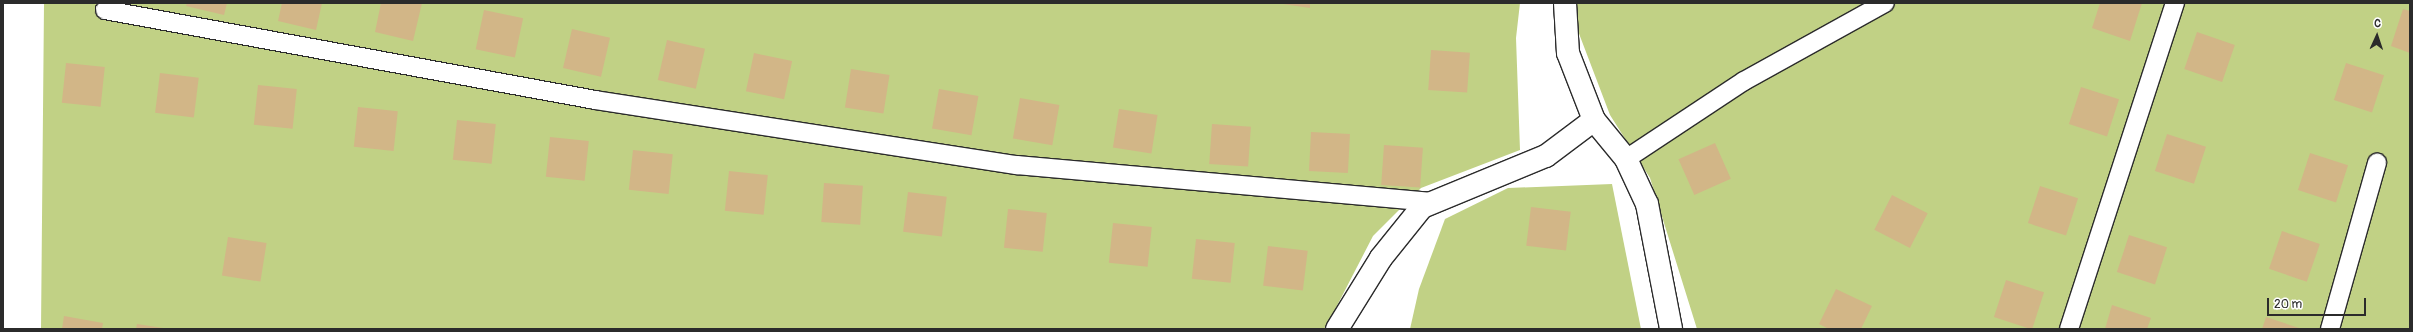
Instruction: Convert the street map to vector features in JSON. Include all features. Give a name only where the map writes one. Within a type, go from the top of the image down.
[{"type":"street","points":[[1565,3],[1568,52],[1594,120],[1626,159],[1647,204],[1671,329]]},
{"type":"street","points":[[1337,329],[1380,258],[1422,207],[1546,156],[1594,120]]},
{"type":"lane","points":[[1626,159],[1744,81],[1885,3]]},
{"type":"lane","points":[[2069,329],[2174,3]]},
{"type":"lane","points":[[105,10],[595,100],[1017,166],[1434,202]]},
{"type":"lane","points":[[2330,329],[2377,163]]},
{"type":"green space","points":[[44,3],[1520,3],[1516,38],[1520,150],[1421,188],[1373,236],[1325,329],[41,329]]},
{"type":"green space","points":[[1576,3],[2410,3],[2410,329],[1697,329],[1650,178],[1610,115],[1578,31]]},
{"type":"green space","points":[[1612,184],[1641,329],[1410,329],[1419,289],[1445,219],[1508,188]]},
{"type":"building","points":[[187,3],[227,3],[224,15],[186,6]]},
{"type":"building","points":[[282,3],[322,3],[316,30],[278,21]]},
{"type":"building","points":[[381,3],[422,3],[413,41],[375,32]]},
{"type":"building","points":[[1276,3],[1310,3],[1310,8]]},
{"type":"building","points":[[2100,3],[2142,3],[2130,41],[2092,28]]},
{"type":"building","points":[[2403,9],[2410,11],[2410,53],[2391,46]]},
{"type":"building","points":[[484,10],[523,18],[515,57],[476,49]]},
{"type":"building","points":[[572,29],[610,38],[601,77],[563,68]]},
{"type":"building","points":[[2197,32],[2235,45],[2222,82],[2184,69]]},
{"type":"building","points":[[667,40],[705,49],[696,89],[658,80]]},
{"type":"building","points":[[1431,50],[1470,53],[1467,93],[1428,90]]},
{"type":"building","points":[[754,53],[792,61],[784,99],[746,91]]},
{"type":"building","points":[[66,63],[105,67],[101,107],[62,103]]},
{"type":"building","points":[[2346,63],[2384,75],[2372,112],[2334,100]]},
{"type":"building","points":[[851,69],[890,75],[883,114],[845,108]]},
{"type":"building","points":[[160,73],[199,78],[194,117],[155,113]]},
{"type":"building","points":[[258,85],[297,89],[293,129],[254,125]]},
{"type":"building","points":[[2081,87],[2119,99],[2107,136],[2069,124]]},
{"type":"building","points":[[939,89],[978,96],[971,135],[932,128]]},
{"type":"building","points":[[1020,98],[1059,105],[1052,145],[1013,138]]},
{"type":"building","points":[[358,107],[398,111],[394,151],[354,147]]},
{"type":"building","points":[[1119,109],[1158,115],[1151,154],[1113,148]]},
{"type":"building","points":[[457,120],[496,124],[492,164],[453,160]]},
{"type":"building","points":[[1212,124],[1251,127],[1248,167],[1209,164]]},
{"type":"building","points":[[1311,132],[1350,134],[1348,173],[1309,171]]},
{"type":"building","points":[[2167,134],[2206,147],[2194,184],[2155,171]]},
{"type":"building","points":[[550,137],[589,141],[585,181],[546,177]]},
{"type":"building","points":[[1715,143],[1731,179],[1694,195],[1678,159]]},
{"type":"building","points":[[1384,145],[1423,148],[1420,188],[1381,185]]},
{"type":"building","points":[[633,150],[673,154],[669,194],[629,190]]},
{"type":"building","points":[[2310,153],[2348,165],[2336,202],[2298,190]]},
{"type":"building","points":[[729,171],[768,175],[764,215],[725,211]]},
{"type":"building","points":[[824,183],[863,186],[860,225],[821,222]]},
{"type":"building","points":[[2040,186],[2078,198],[2066,235],[2028,223]]},
{"type":"building","points":[[908,192],[947,197],[942,236],[903,232]]},
{"type":"building","points":[[1892,195],[1928,213],[1910,248],[1874,230]]},
{"type":"building","points":[[1531,207],[1571,212],[1566,251],[1526,246]]},
{"type":"building","points":[[1008,209],[1047,213],[1043,252],[1004,248]]},
{"type":"building","points":[[1113,223],[1152,227],[1148,267],[1109,263]]},
{"type":"building","points":[[2282,231],[2320,244],[2307,282],[2269,269]]},
{"type":"building","points":[[2129,235],[2167,247],[2155,284],[2117,272]]},
{"type":"building","points":[[228,237],[267,243],[260,282],[222,276]]},
{"type":"building","points":[[1196,239],[1235,243],[1231,283],[1192,279]]},
{"type":"building","points":[[1268,246],[1308,251],[1303,291],[1263,286]]},
{"type":"building","points":[[2006,280],[2044,292],[2032,329],[1994,317]]},
{"type":"building","points":[[1836,289],[1872,306],[1861,329],[1829,329],[1819,324]]},
{"type":"building","points":[[2112,305],[2151,318],[2147,329],[2105,329]]},
{"type":"building","points":[[64,316],[103,323],[102,329],[62,329]]},
{"type":"building","points":[[2266,317],[2302,329],[2262,329]]},
{"type":"building","points":[[137,324],[163,328],[163,329],[136,329]]}]
